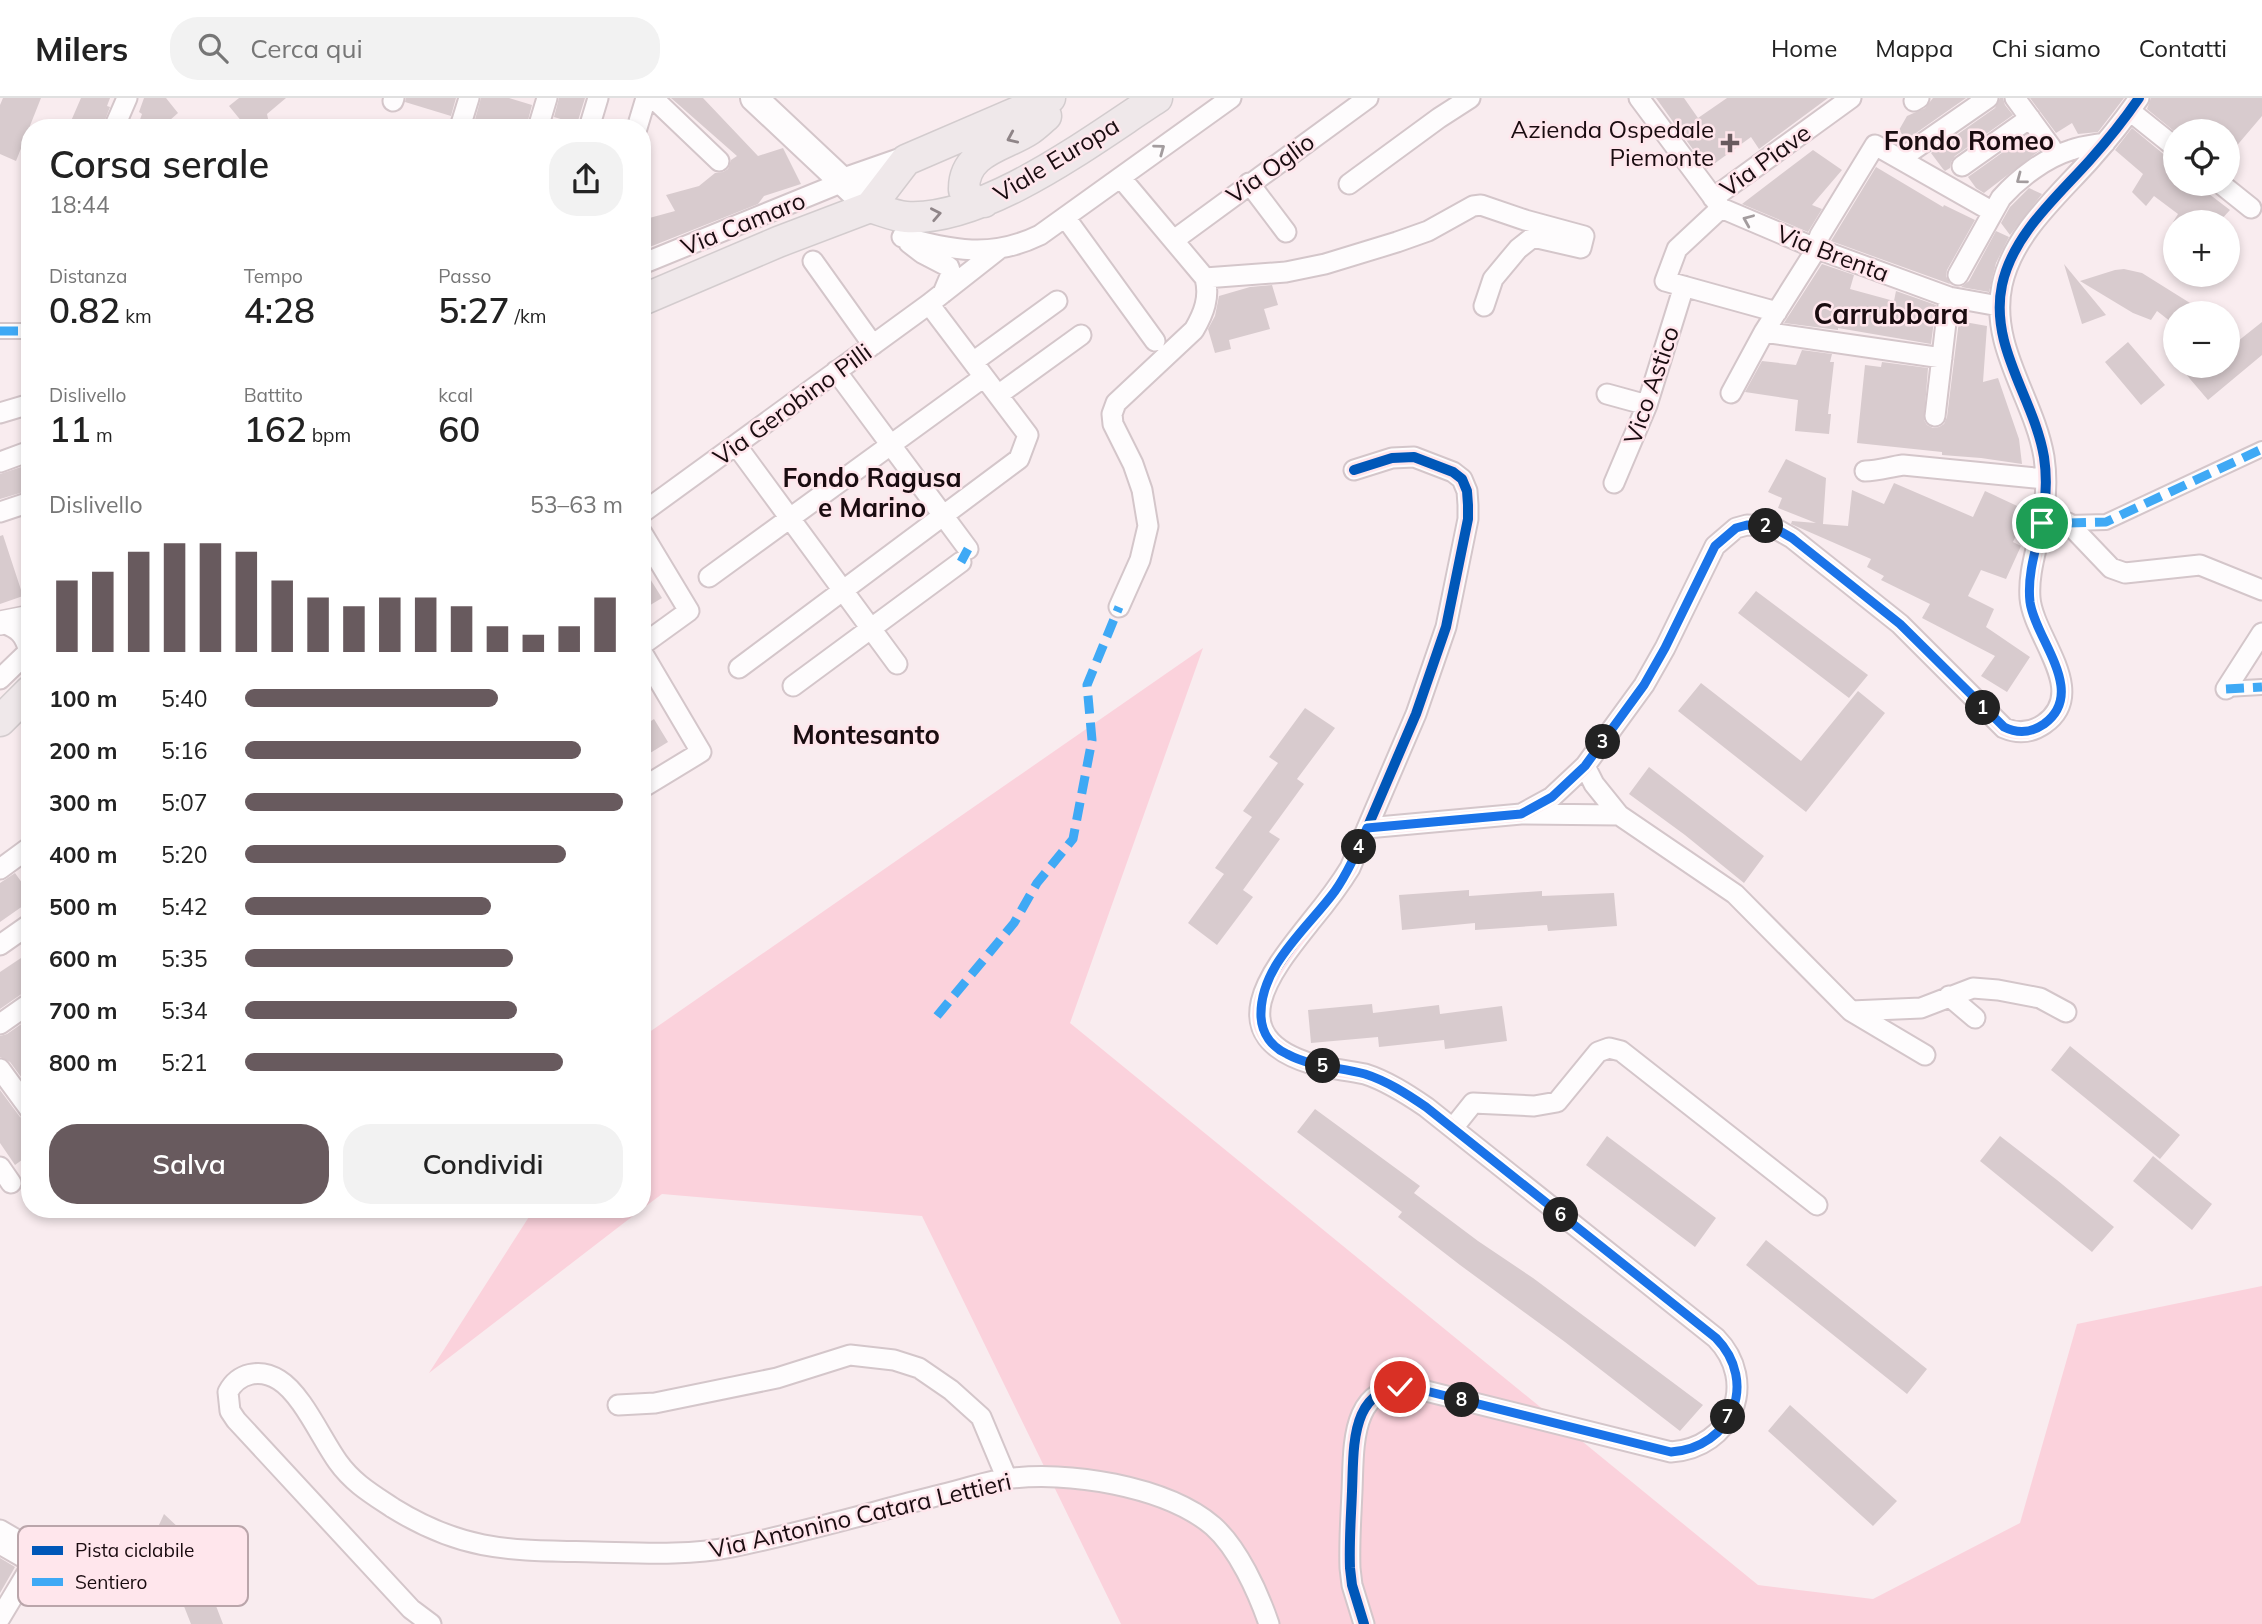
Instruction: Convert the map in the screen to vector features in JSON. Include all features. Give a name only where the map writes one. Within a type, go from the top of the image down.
[{"type":"main road","points":[[754,98],[870,207]]},
{"type":"main road","points":[[843,182],[906,160],[1050,98]]},
{"type":"main road","points":[[984,202],[973,201],[964,190],[965,179],[974,163],[991,147],[1027,131],[1067,98]]},
{"type":"main road","name":"Viale Europa","points":[[870,207],[904,217],[933,216],[984,202],[1037,174],[1157,98]]},
{"type":"main road","points":[[651,296],[767,246],[870,207],[906,160]]},
{"type":"main road","points":[[0,721],[21,700]]},
{"type":"street","points":[[118,119],[127,98]]},
{"type":"street","points":[[463,119],[470,98]]},
{"type":"street","points":[[592,119],[598,98]]},
{"type":"street","points":[[640,119],[646,98]]},
{"type":"street","points":[[653,98],[719,161]]},
{"type":"street","name":"Viale Europa","points":[[999,250],[1031,239],[1065,217],[1231,98]]},
{"type":"street","name":"Via Oglio","points":[[1174,240],[1368,98]]},
{"type":"street","points":[[1349,184],[1470,98]]},
{"type":"street","points":[[1639,98],[1717,203]]},
{"type":"street","name":"Via Piave","points":[[1674,284],[1677,249],[1717,203],[1851,98]]},
{"type":"street","points":[[1913,150],[1988,98]]},
{"type":"street","points":[[2015,98],[2051,147]]},
{"type":"street","points":[[539,119],[540,100]]},
{"type":"street","points":[[1521,814],[1552,797],[1585,766],[1644,685],[1715,546],[1736,528],[1747,525],[1771,526],[1783,531],[1900,624],[2004,727],[2014,732],[2025,732],[2047,722],[2060,700],[2062,685],[2030,601],[2030,572],[2042,523],[2044,460],[2037,430],[2003,344],[1999,306],[2006,273],[2031,226],[2105,143],[2134,104],[2163,134]]},
{"type":"street","points":[[1962,166],[2030,118]]},
{"type":"street","points":[[1958,275],[1993,212],[2011,187],[2053,158],[2070,150],[2105,143]]},
{"type":"street","points":[[1731,393],[1815,248],[1820,234],[1875,145],[1993,212]]},
{"type":"street","points":[[1119,607],[1140,560],[1148,526],[1142,490],[1133,464],[1113,424],[1112,414],[1116,403],[1194,330],[1202,316],[1209,292],[1206,278],[1121,178]]},
{"type":"street","name":"Via Camaro","points":[[651,260],[843,182]]},
{"type":"street","points":[[1249,183],[1286,232]]},
{"type":"street","points":[[2236,196],[2251,208]]},
{"type":"street","name":"Via Brenta","points":[[1717,203],[1815,248],[1949,297],[1999,306]]},
{"type":"street","points":[[1206,278],[1286,272],[1325,264],[1397,242],[1480,205],[1584,236],[1581,248],[1533,237],[1518,249],[1493,279],[1484,306]]},
{"type":"street","points":[[739,668],[1019,459],[1028,435],[978,370],[936,299],[951,274],[949,267],[922,253],[870,207]]},
{"type":"street","points":[[1065,217],[1155,341]]},
{"type":"street","points":[[902,237],[958,249],[999,250]]},
{"type":"street","name":"Via Gerobino Pilli","points":[[651,506],[999,250]]},
{"type":"street","points":[[813,261],[873,345]]},
{"type":"street","points":[[1674,284],[1777,312]]},
{"type":"street","name":"Vico Astico","points":[[1614,483],[1647,405],[1674,284]]},
{"type":"street","points":[[1935,416],[1949,297]]},
{"type":"street","points":[[709,577],[891,444],[1056,301]]},
{"type":"street","points":[[0,331],[21,331]]},
{"type":"street","points":[[1764,332],[1942,358]]},
{"type":"street","points":[[998,395],[1081,335]]},
{"type":"street","points":[[793,686],[964,555],[943,515],[836,371]]},
{"type":"street","points":[[1607,394],[1647,405]]},
{"type":"street","points":[[0,414],[21,407]]},
{"type":"street","points":[[736,445],[897,663]]},
{"type":"street","points":[[2042,523],[2106,522],[2262,449]]},
{"type":"street","points":[[0,462],[21,454]]},
{"type":"street","points":[[1354,470],[1392,458],[1414,457],[1453,472],[1462,479],[1466,491],[1468,519],[1446,627],[1416,714],[1350,868],[1336,890],[1278,963],[1263,992],[1261,1023],[1265,1036],[1285,1054],[1316,1065],[1365,1074],[1410,1096],[1716,1338],[1733,1360],[1738,1385],[1729,1416],[1717,1433],[1695,1447],[1671,1452],[1414,1388],[1394,1388],[1376,1397],[1360,1415],[1354,1441],[1350,1567],[1352,1585],[1364,1624]]},
{"type":"street","points":[[1865,471],[1903,465],[2045,479]]},
{"type":"street","points":[[0,512],[21,505]]},
{"type":"street","points":[[2068,523],[2111,568],[2118,571],[2125,573],[2200,565],[2262,590]]},
{"type":"street","points":[[651,548],[689,611],[651,638]]},
{"type":"street","points":[[1,623],[21,619]]},
{"type":"street","points":[[1,623],[21,632]]},
{"type":"street","points":[[2226,689],[2262,633]]},
{"type":"street","points":[[0,679],[21,658]]},
{"type":"street","points":[[651,667],[701,752],[651,783]]},
{"type":"street","points":[[2226,689],[2262,687]]},
{"type":"street","points":[[1585,766],[1594,784],[1619,815],[1735,894],[1851,1011],[1925,1055]]},
{"type":"street","points":[[1367,828],[1521,814],[1619,815]]},
{"type":"street","points":[[0,869],[21,858]]},
{"type":"street","points":[[0,945],[21,931]]},
{"type":"street","points":[[1851,1011],[1921,1008],[1973,988],[2040,998],[2066,1012]]},
{"type":"street","points":[[1949,996],[1975,1018]]},
{"type":"street","points":[[0,1024],[21,1010]]},
{"type":"street","points":[[1453,1128],[1474,1103],[1534,1106],[1557,1102],[1598,1052],[1609,1048],[1621,1051],[1817,1205]]},
{"type":"street","points":[[0,1069],[21,1098]]},
{"type":"street","points":[[618,1405],[655,1403],[777,1378],[850,1355],[894,1360],[919,1368],[951,1390],[981,1418],[1007,1479]]},
{"type":"street","name":"Via Antonino Catara Lettieri","points":[[431,1624],[411,1609],[236,1420],[230,1411],[228,1392],[238,1379],[257,1373],[266,1374],[284,1383],[294,1393],[337,1460],[359,1487],[418,1523],[444,1535],[493,1548],[682,1554],[732,1547],[1007,1479],[1061,1477],[1103,1481],[1139,1490],[1199,1516],[1213,1526],[1226,1540],[1244,1568],[1269,1624]]},
{"type":"street","points":[[0,1530],[18,1540]]},
{"type":"street","points":[[0,1544],[18,1554]]},
{"type":"street","points":[[0,1618],[18,1588]]},
{"type":"shaded area","points":[[1203,648],[1070,1023],[1758,1585],[1873,1599],[2020,1523],[2077,1324],[2262,1286],[2262,1624],[1121,1624],[922,1216],[662,1194],[651,1202],[651,1031]]},
{"type":"shaded area","points":[[528,1218],[630,1218],[429,1373]]},
{"type":"building","points":[[3,98],[41,98],[33,119],[21,119],[21,148],[16,161],[0,154],[0,105]]},
{"type":"building","points":[[81,98],[110,98],[105,119],[72,119]]},
{"type":"building","points":[[144,98],[166,98],[178,113],[171,119],[140,119],[142,114],[139,112]]},
{"type":"building","points":[[239,98],[286,98],[267,114],[268,119],[240,119],[229,106]]},
{"type":"building","points":[[406,98],[456,98],[451,116],[405,102]]},
{"type":"building","points":[[481,98],[509,98],[532,105],[528,119],[475,119]]},
{"type":"building","points":[[559,98],[585,98],[579,119],[554,117]]},
{"type":"building","points":[[671,98],[703,98],[758,156],[783,148],[801,184],[764,196],[758,204],[651,246],[651,218],[675,211],[666,195],[699,186],[715,173],[728,169],[731,160],[737,156]]},
{"type":"building","name":"Azienda Ospedale Piemonte","points":[[1656,98],[1684,98],[1698,118],[1727,98],[1828,98],[1759,149],[1751,137],[1707,169]]},
{"type":"building","points":[[1933,98],[1966,98],[1906,140],[1899,130],[1907,116],[1925,108]]},
{"type":"building","points":[[2000,98],[2003,98],[2013,115],[1955,156],[1950,168],[1945,171],[1931,153],[1995,108]]},
{"type":"building","points":[[2030,98],[2124,98],[2098,132],[2078,134],[2072,123],[2056,133]]},
{"type":"building","points":[[2151,98],[2262,98],[2262,116],[2240,142],[2240,119],[2163,119],[2163,122],[2147,109]]},
{"type":"building","points":[[2132,128],[2163,154],[2163,196],[2212,196],[2230,210],[2173,210],[2154,196],[2146,206],[2132,192],[2143,174],[2115,150]]},
{"type":"building","points":[[2027,135],[2039,151],[1984,193],[1976,188],[1968,177]]},
{"type":"building","points":[[1813,150],[1842,170],[1812,205],[1822,209],[1808,232],[1742,204]]},
{"type":"building","points":[[1876,167],[1943,207],[1944,205],[1975,220],[1947,270],[1946,276],[1950,284],[1831,241]]},
{"type":"building","points":[[2029,188],[2042,194],[2010,235],[2001,223],[2010,207]]},
{"type":"building","points":[[1996,231],[2009,237],[1996,263],[1989,292],[1961,287],[1969,281]]},
{"type":"building","points":[[1822,264],[1854,275],[1850,289],[1894,301],[1896,291],[1936,305],[1931,344],[1838,328],[1784,323]]},
{"type":"building","points":[[2064,264],[2106,315],[2082,324]]},
{"type":"building","points":[[2115,270],[2142,273],[2187,301],[2163,301],[2163,316],[2157,311],[2151,320],[2133,313],[2080,281]]},
{"type":"building","points":[[1272,285],[1278,305],[1264,309],[1270,329],[1229,340],[1231,349],[1215,353],[1208,329],[1215,316],[1219,296],[1250,287]]},
{"type":"building","points":[[1959,321],[1987,326],[1983,382],[1998,378],[2019,439],[2022,464],[1857,443],[1865,365],[1881,367],[1882,362],[1928,368],[1924,420],[1933,428],[1944,424]]},
{"type":"building","points":[[2262,322],[2262,355],[2240,373],[2240,339]]},
{"type":"building","points":[[2128,342],[2165,385],[2141,405],[2105,362]]},
{"type":"building","points":[[1802,350],[1832,354],[1830,362],[1834,362],[1828,414],[1831,414],[1829,434],[1795,431],[1798,400],[1745,392],[1762,361],[1796,365]]},
{"type":"building","points":[[2189,378],[2234,378],[2208,400]]},
{"type":"building","points":[[1786,459],[1826,478],[1823,524],[1848,526],[1852,490],[1884,504],[1894,483],[1973,517],[1985,491],[2028,511],[2013,542],[2021,546],[2006,579],[1981,570],[1968,596],[1994,609],[1986,627],[2030,657],[2007,692],[1981,676],[1995,656],[1922,618],[1930,604],[1881,580],[1884,576],[1867,567],[1871,559],[1791,524],[1792,521],[1816,523],[1778,508],[1782,498],[1768,492]]},
{"type":"building","points":[[21,467],[21,493],[0,499],[0,474]]},
{"type":"building","points":[[3,535],[21,597],[0,604],[0,536]]},
{"type":"building","points":[[651,580],[662,598],[651,605]]},
{"type":"building","points":[[1756,591],[1868,675],[1849,698],[1738,613]]},
{"type":"building","points":[[1701,683],[1801,761],[1858,691],[1885,713],[1806,812],[1678,711]]},
{"type":"building","points":[[1305,708],[1335,728],[1297,779],[1304,784],[1269,832],[1280,839],[1243,890],[1253,897],[1217,945],[1188,923],[1224,874],[1215,868],[1252,817],[1243,811],[1278,763],[1269,757]]},
{"type":"building","points":[[654,719],[668,742],[651,752],[651,721]]},
{"type":"building","points":[[1649,767],[1764,856],[1744,883],[1629,794]]},
{"type":"building","points":[[15,873],[21,881],[21,907],[0,922],[0,883]]},
{"type":"building","points":[[1469,890],[1469,896],[1542,891],[1542,896],[1614,893],[1617,926],[1548,931],[1547,925],[1475,930],[1475,923],[1402,930],[1399,895]]},
{"type":"building","points":[[21,958],[21,994],[0,1009],[0,972]]},
{"type":"building","points":[[1372,1004],[1373,1013],[1439,1005],[1440,1014],[1502,1006],[1507,1041],[1445,1049],[1444,1040],[1379,1047],[1378,1037],[1311,1043],[1308,1010]]},
{"type":"building","points":[[21,1024],[21,1077],[10,1062],[0,1057],[0,1036]]},
{"type":"building","points":[[2070,1046],[2180,1135],[2160,1159],[2051,1070]]},
{"type":"building","points":[[0,1090],[21,1118],[21,1161],[15,1165],[0,1143]]},
{"type":"building","points":[[1315,1109],[1420,1186],[1414,1193],[1703,1405],[1680,1431],[1460,1265],[1398,1217],[1402,1212],[1297,1132]]},
{"type":"building","points":[[1607,1136],[1716,1218],[1695,1247],[1586,1165]]},
{"type":"building","points":[[2000,1136],[2114,1227],[2092,1252],[1980,1161]]},
{"type":"building","points":[[2153,1156],[2212,1204],[2192,1230],[2133,1181]]},
{"type":"building","points":[[1766,1240],[1927,1369],[1907,1394],[1746,1265]]},
{"type":"building","points":[[1790,1405],[1897,1501],[1873,1526],[1768,1431]]},
{"type":"building","points":[[164,1514],[177,1526],[159,1526]]},
{"type":"building","points":[[0,1558],[15,1567],[0,1593]]},
{"type":"building","points":[[184,1606],[216,1606],[223,1624],[191,1624]]},
{"type":"marked path","points":[[0,331],[21,331]]},
{"type":"marked path","points":[[2068,523],[2106,522],[2262,449]]},
{"type":"marked path","points":[[961,562],[968,549]]},
{"type":"marked path","points":[[937,1016],[1014,923],[1037,883],[1073,839],[1092,740],[1087,685],[1119,607]]},
{"type":"marked path","points":[[2226,689],[2262,687]]},
{"type":"cycle path","points":[[1367,828],[1521,814],[1552,797],[1585,766],[1644,685],[1715,546],[1736,528],[1747,525],[1771,526],[1792,538],[1900,624],[2004,728],[2024,732],[2044,724],[2057,711],[2062,696],[2061,680],[2033,613],[2030,598],[2032,569],[2044,505],[2045,465],[2039,435],[2007,351],[2000,308],[2002,285],[2016,249],[2026,233],[2103,145],[2139,98]]},
{"type":"cycle path","points":[[1354,470],[1392,458],[1414,457],[1453,472],[1462,479],[1467,491],[1468,519],[1446,627],[1416,714],[1350,868],[1270,979],[1262,1000],[1260,1019],[1266,1036],[1283,1051],[1312,1064],[1373,1077],[1397,1088],[1426,1107],[1716,1338],[1729,1355],[1736,1374],[1737,1392],[1732,1410],[1723,1426],[1710,1439],[1692,1448],[1671,1452],[1414,1388],[1393,1389],[1377,1395],[1366,1406],[1359,1420],[1353,1455],[1350,1568],[1352,1585],[1364,1624]]},
{"type":"place","name":"Azienda Ospedale Piemonte","points":[[1730,143]]},
{"type":"district","name":"Fondo Romeo","points":[[1969,140]]},
{"type":"district","name":"Carrubbara","points":[[1891,313]]},
{"type":"district","name":"Fondo Ragusa e Marino","points":[[872,492]]},
{"type":"district","name":"Montesanto","points":[[866,734]]},
{"type":"route","points":[[1400,1387],[1414,1388],[1671,1452],[1695,1447],[1717,1433],[1734,1405],[1738,1385],[1733,1360],[1716,1338],[1426,1107],[1397,1088],[1365,1074],[1316,1065],[1285,1054],[1265,1036],[1261,1023],[1261,1007],[1269,978],[1336,890],[1350,868],[1367,828],[1521,814],[1552,797],[1585,766],[1644,685],[1715,546],[1736,528],[1747,525],[1771,526],[1792,538],[1900,624],[1996,722],[2014,732],[2036,729],[2047,722],[2055,712],[2062,685],[2030,601],[2030,572],[2042,523]]}]
